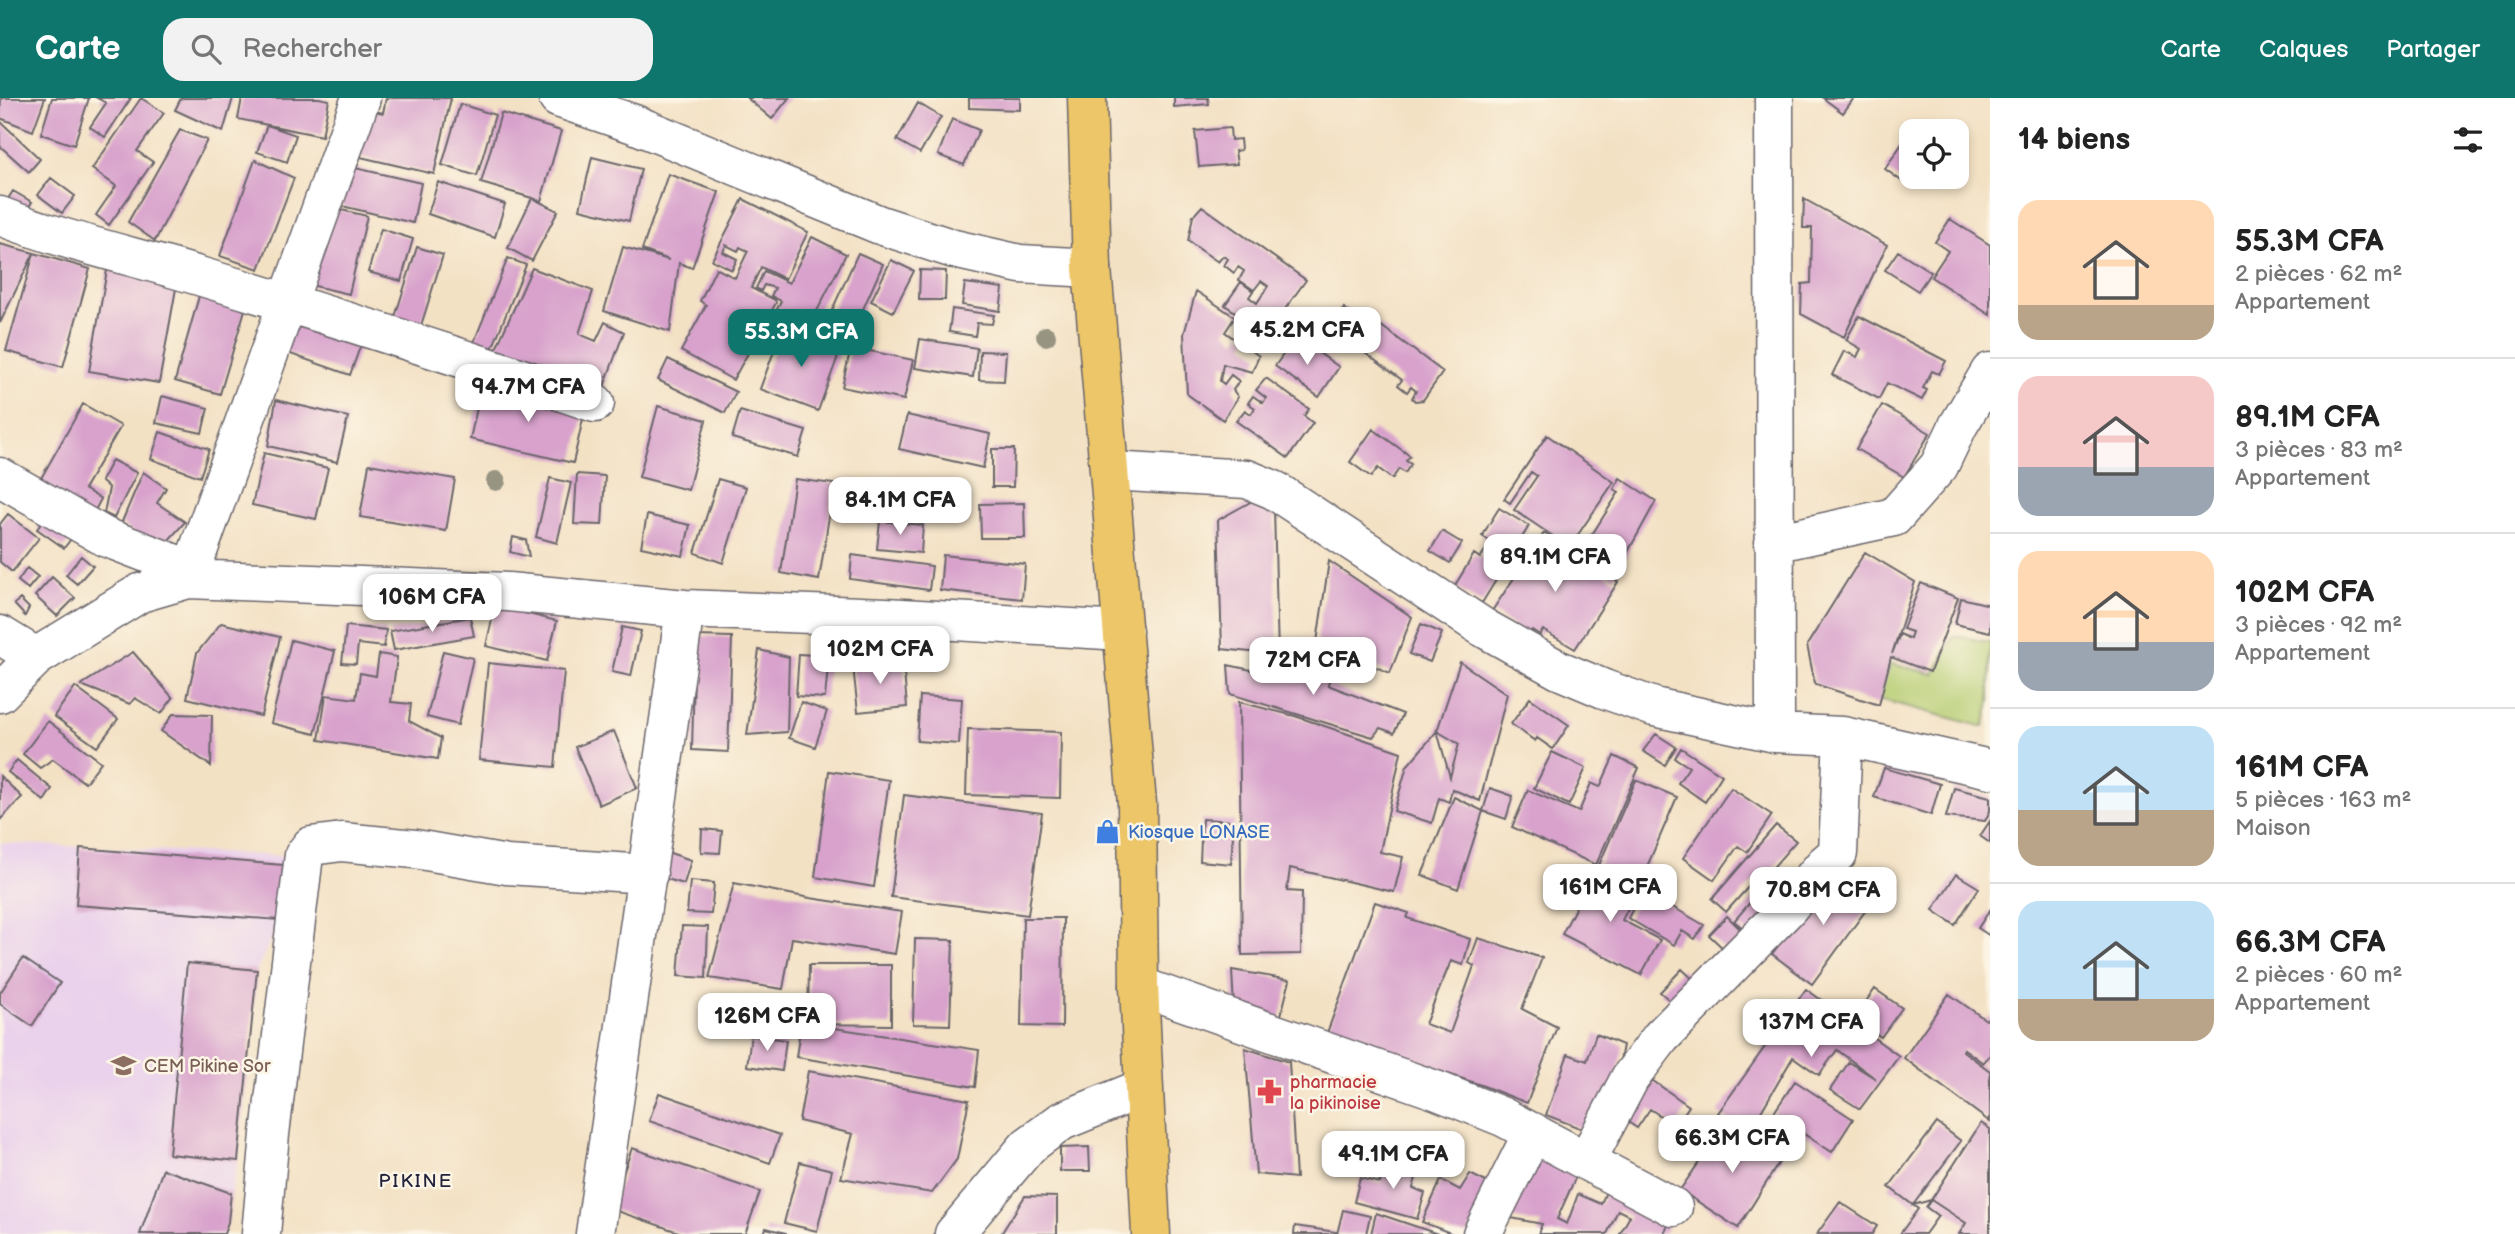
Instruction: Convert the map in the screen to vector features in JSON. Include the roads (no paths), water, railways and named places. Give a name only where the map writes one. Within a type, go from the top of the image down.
[{"type":"highway","points":[[1087,98],[1092,268],[1137,804],[1139,986],[1151,1234]]},
{"type":"street","points":[[0,693],[36,657],[140,593],[190,574],[360,98]]},
{"type":"street","points":[[558,98],[645,111],[880,225],[954,249],[1020,264],[1092,268]]},
{"type":"street","points":[[1774,98],[1775,733]]},
{"type":"street","points":[[0,216],[432,347],[595,403]]},
{"type":"street","points":[[1774,543],[1894,517],[1939,466],[1958,426],[1990,372]]},
{"type":"street","points":[[1110,471],[1233,478],[1274,490],[1484,628],[1559,670],[1654,707],[1775,733],[1843,736],[1990,769]]},
{"type":"street","points":[[0,477],[105,537],[190,574],[508,592],[685,609],[1123,631]]},
{"type":"street","points":[[595,1234],[685,609]]},
{"type":"street","points":[[0,635],[36,657]]},
{"type":"street","points":[[1587,1160],[1630,1078],[1661,1037],[1838,853],[1843,736]]},
{"type":"street","points":[[261,1234],[270,1134],[304,855],[311,846],[342,842],[415,849],[507,865],[648,874]]},
{"type":"street","points":[[1139,986],[1438,1091],[1503,1117],[1673,1207]]},
{"type":"street","points":[[954,1234],[1028,1146],[1062,1121],[1143,1088]]},
{"type":"street","points":[[1482,1234],[1533,1132]]},
{"type":"place","name":"Kiosque LONASE","points":[[1108,832]]},
{"type":"place","name":"CEM Pikine Sor","points":[[124,1066]]},
{"type":"place","name":"pharmacie la pikinoise","points":[[1270,1092]]},
{"type":"district","name":"PIKINE","points":[[416,1180]]}]
